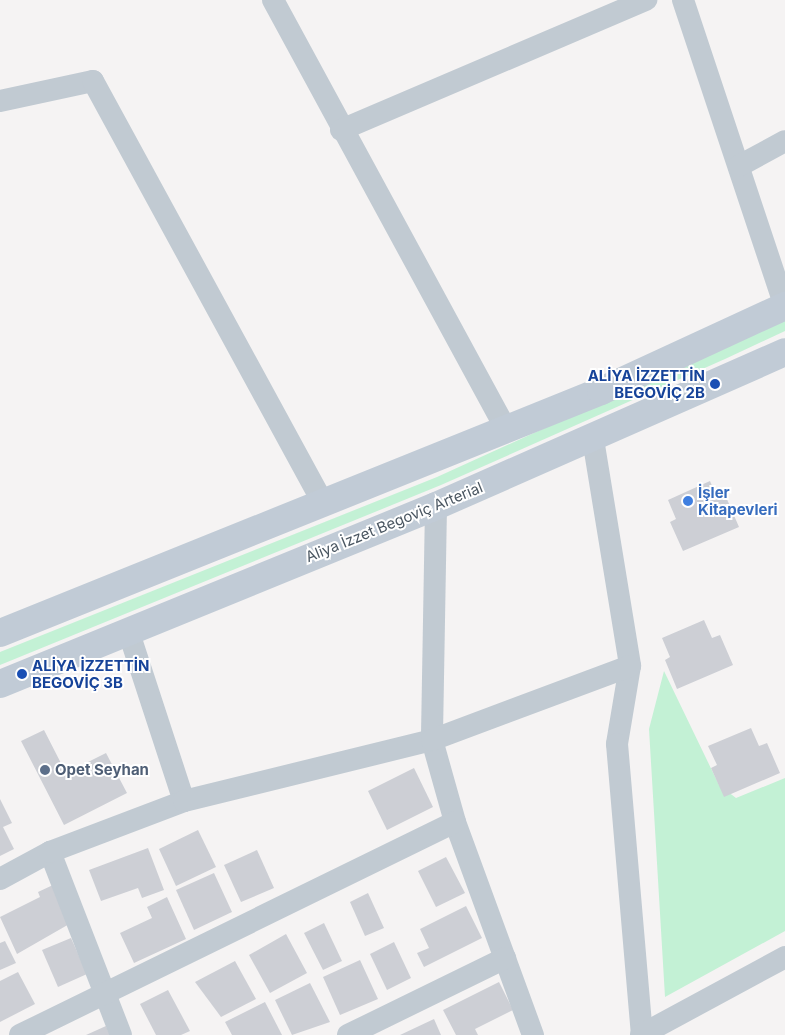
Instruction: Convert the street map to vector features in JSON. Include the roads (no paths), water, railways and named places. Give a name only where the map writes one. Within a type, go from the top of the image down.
[{"type":"main road","points":[[0,633],[324,504],[506,429],[785,306]]},
{"type":"main road","name":"Aliya İzzet Begoviç Arterial","points":[[0,684],[128,630],[436,506],[592,439],[785,352]]},
{"type":"street","points":[[273,0],[341,130],[506,429]]},
{"type":"street","points":[[341,130],[646,0]]},
{"type":"street","points":[[683,0],[785,306]]},
{"type":"street","points":[[0,102],[93,81],[324,504]]},
{"type":"street","points":[[738,166],[785,141]]},
{"type":"street","points":[[592,439],[630,666],[617,744],[642,1035],[785,959]]},
{"type":"street","points":[[436,506],[432,740],[455,822],[533,1035]]},
{"type":"street","points":[[128,630],[184,801]]},
{"type":"street","points":[[0,879],[50,852],[184,801],[432,740],[630,666]]},
{"type":"street","points":[[20,1035],[104,992],[455,822]]},
{"type":"street","points":[[50,852],[121,1035]]},
{"type":"street","points":[[348,1035],[505,958]]},
{"type":"place","name":"ALİYA İZZETTİN BEGOVİÇ 2B","points":[[715,384]]},
{"type":"place","name":"İşler Kitapevleri","points":[[688,501]]},
{"type":"place","name":"ALİYA İZZETTİN BEGOVİÇ 3B","points":[[22,674]]},
{"type":"place","name":"Opet Seyhan","points":[[45,770]]}]
